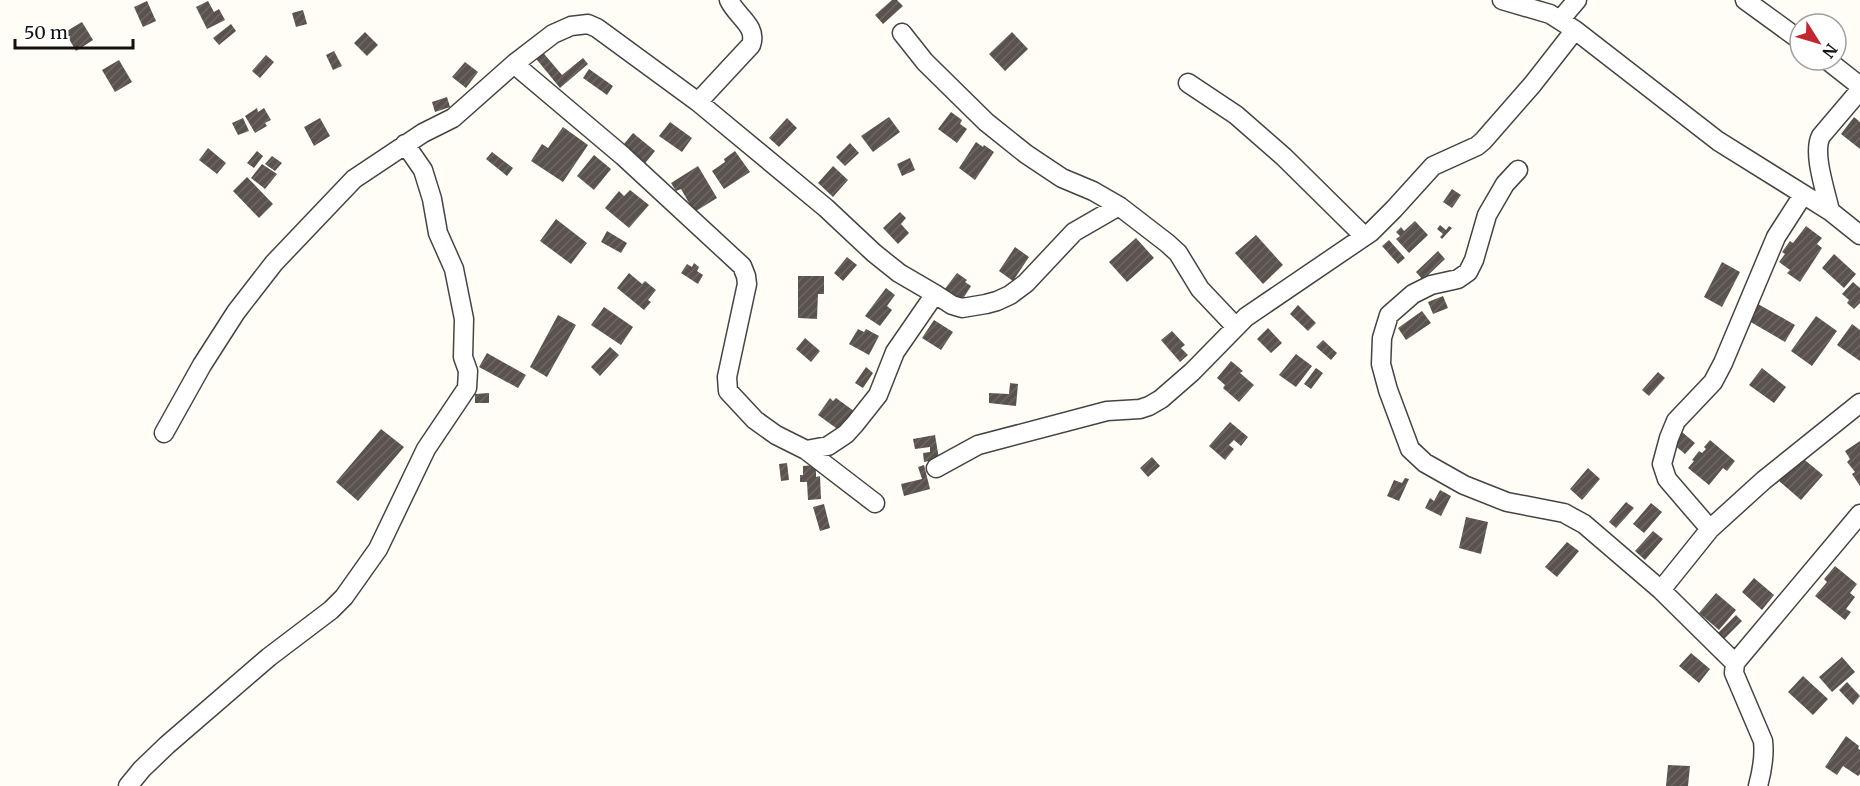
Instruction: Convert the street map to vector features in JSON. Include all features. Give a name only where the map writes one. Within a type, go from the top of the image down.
[{"type":"street","points":[[698,102],[751,45],[754,38],[752,30],[729,3],[729,0]]},
{"type":"street","points":[[1502,0],[1550,14],[1568,25],[1718,141],[1830,211],[1860,235]]},
{"type":"street","points":[[936,468],[978,445],[1107,411],[1140,409],[1161,399],[1214,351],[1235,326],[1246,317],[1378,225],[1433,166],[1483,141],[1532,85],[1568,25],[1577,0]]},
{"type":"street","points":[[1745,0],[1788,31]]},
{"type":"street","points":[[164,434],[202,365],[236,312],[274,263],[354,179],[405,144],[453,118],[513,63],[553,34],[571,26],[588,24],[597,28],[698,102],[826,208],[899,273],[952,305],[962,308],[998,301],[1010,295],[1026,283],[1074,232],[1119,206]]},
{"type":"street","points":[[902,33],[926,62],[986,122],[1026,154],[1062,178],[1093,191],[1119,206],[1178,253],[1200,289],[1235,326]]},
{"type":"street","points":[[513,63],[623,156],[742,266],[747,284],[727,377],[728,391],[766,429],[806,450],[875,503]]},
{"type":"street","points":[[1842,72],[1860,86]]},
{"type":"street","points":[[1188,82],[1236,115],[1252,129],[1322,192],[1364,236]]},
{"type":"street","points":[[1830,211],[1819,160],[1818,142],[1860,90]]},
{"type":"street","points":[[128,786],[167,745],[269,657],[331,610],[344,597],[378,549],[426,449],[467,388],[468,371],[463,357],[464,319],[454,268],[438,232],[432,199],[423,170],[405,144]]},
{"type":"street","points":[[1518,170],[1505,184],[1487,215],[1474,260],[1468,272],[1458,279],[1431,285],[1413,294],[1389,315],[1382,338],[1381,364],[1410,449],[1425,463],[1487,495],[1507,502],[1564,513],[1584,524],[1661,590],[1735,663]]},
{"type":"street","points":[[1710,529],[1667,479],[1662,464],[1669,438],[1676,421],[1713,382],[1776,237],[1803,195]]},
{"type":"street","points":[[806,450],[828,446],[846,434],[855,424],[878,395],[895,351],[935,294]]},
{"type":"street","points":[[1661,590],[1710,529],[1764,480],[1860,403]]},
{"type":"street","points":[[1758,786],[1763,765],[1763,741],[1734,673],[1735,663],[1860,514]]},
{"type":"building","points":[[892,0],[897,0],[903,6],[883,24],[875,15]]},
{"type":"building","points":[[147,1],[156,21],[143,27],[134,7]]},
{"type":"building","points":[[208,1],[214,12],[219,9],[225,20],[207,29],[196,7]]},
{"type":"building","points":[[303,10],[307,24],[296,27],[292,13]]},
{"type":"building","points":[[82,22],[93,40],[76,51],[65,32]]},
{"type":"building","points":[[231,24],[236,31],[219,45],[213,38]]},
{"type":"building","points":[[365,32],[378,45],[367,56],[354,43]]},
{"type":"building","points":[[1012,32],[1028,49],[1005,71],[989,54]]},
{"type":"building","points":[[540,49],[562,75],[583,58],[588,64],[560,88],[533,55]]},
{"type":"building","points":[[334,51],[342,66],[333,70],[326,55]]},
{"type":"building","points":[[266,55],[274,62],[260,78],[252,71]]},
{"type":"building","points":[[119,60],[132,82],[115,92],[102,70]]},
{"type":"building","points":[[465,62],[478,72],[466,88],[452,77]]},
{"type":"building","points":[[589,69],[613,86],[607,95],[583,78]]},
{"type":"building","points":[[447,97],[450,107],[435,112],[432,102]]},
{"type":"building","points":[[257,108],[258,112],[264,108],[271,120],[265,123],[267,126],[255,133],[245,116]]},
{"type":"building","points":[[951,112],[962,120],[960,124],[967,129],[957,143],[938,129]]},
{"type":"building","points":[[889,117],[900,132],[873,152],[861,136]]},
{"type":"building","points":[[1854,117],[1860,122],[1860,149],[1841,134]]},
{"type":"building","points":[[243,118],[249,131],[238,135],[232,123]]},
{"type":"building","points":[[320,118],[330,136],[314,146],[304,127]]},
{"type":"building","points":[[787,118],[797,128],[779,147],[769,138]]},
{"type":"building","points":[[670,122],[692,138],[682,152],[659,136]]},
{"type":"building","points":[[563,127],[588,145],[563,182],[531,161],[542,144],[548,148]]},
{"type":"building","points":[[633,133],[655,151],[642,167],[620,149]]},
{"type":"building","points":[[976,142],[994,152],[975,180],[959,168]]},
{"type":"building","points":[[850,143],[859,153],[845,166],[836,157]]},
{"type":"building","points":[[208,148],[226,163],[217,174],[199,160]]},
{"type":"building","points":[[257,151],[263,156],[254,168],[247,163]]},
{"type":"building","points":[[735,151],[750,172],[724,189],[712,171]]},
{"type":"building","points":[[492,152],[513,168],[507,176],[486,159]]},
{"type":"building","points":[[594,155],[611,169],[594,190],[577,176]]},
{"type":"building","points":[[272,156],[282,163],[275,171],[265,164]]},
{"type":"building","points":[[910,158],[915,170],[902,176],[897,164]]},
{"type":"building","points":[[262,164],[277,174],[265,189],[251,178]]},
{"type":"building","points":[[698,166],[717,198],[691,214],[686,205],[689,203],[681,189],[676,191],[671,183]]},
{"type":"building","points":[[833,166],[848,180],[833,197],[818,183]]},
{"type":"building","points":[[247,177],[273,204],[259,218],[233,191]]},
{"type":"building","points":[[1452,189],[1461,195],[1452,208],[1443,202]]},
{"type":"building","points":[[630,190],[649,205],[629,228],[605,208],[619,191],[624,196]]},
{"type":"building","points":[[900,212],[906,218],[901,224],[909,233],[898,244],[883,228]]},
{"type":"building","points":[[556,219],[587,243],[571,264],[540,241]]},
{"type":"building","points":[[1415,221],[1428,235],[1409,253],[1396,239],[1400,236],[1396,232],[1401,227],[1404,231]]},
{"type":"building","points":[[1440,225],[1446,230],[1449,226],[1452,228],[1442,239],[1440,237],[1443,234],[1437,229]]},
{"type":"building","points":[[1806,226],[1822,238],[1817,244],[1822,248],[1800,282],[1787,273],[1790,270],[1779,262],[1785,254],[1782,252],[1790,241],[1793,243]]},
{"type":"building","points":[[607,231],[627,243],[621,253],[601,242]]},
{"type":"building","points":[[1256,235],[1283,265],[1263,284],[1235,253]]},
{"type":"building","points":[[1136,238],[1154,258],[1127,282],[1109,262]]},
{"type":"building","points":[[1389,240],[1405,258],[1398,264],[1382,246]]},
{"type":"building","points":[[1015,247],[1029,257],[1013,281],[999,271]]},
{"type":"building","points":[[1438,251],[1445,259],[1423,280],[1416,272]]},
{"type":"building","points":[[1834,254],[1856,274],[1844,288],[1822,268]]},
{"type":"building","points":[[847,257],[857,265],[843,281],[834,273]]},
{"type":"building","points":[[1722,262],[1740,272],[1722,307],[1704,297]]},
{"type":"building","points":[[694,263],[699,267],[697,271],[703,275],[698,284],[681,273],[687,264],[692,267]]},
{"type":"building","points":[[629,273],[642,284],[645,281],[656,290],[648,300],[651,302],[644,310],[617,288]]},
{"type":"building","points":[[957,273],[971,286],[961,302],[944,290]]},
{"type":"building","points":[[798,276],[824,276],[824,294],[818,294],[817,319],[798,318]]},
{"type":"building","points":[[1853,282],[1860,288],[1860,303],[1854,309],[1842,294]]},
{"type":"building","points":[[886,288],[895,295],[887,306],[892,310],[880,326],[865,316]]},
{"type":"building","points":[[1443,296],[1448,308],[1433,314],[1428,302]]},
{"type":"building","points":[[1758,304],[1795,325],[1785,342],[1749,321]]},
{"type":"building","points":[[1298,305],[1316,323],[1308,331],[1290,314]]},
{"type":"building","points":[[604,307],[633,327],[621,345],[591,325]]},
{"type":"building","points":[[1422,311],[1431,323],[1406,340],[1398,328]]},
{"type":"building","points":[[558,315],[576,325],[547,377],[530,367]]},
{"type":"building","points":[[1816,316],[1837,331],[1812,366],[1791,351]]},
{"type":"building","points":[[934,320],[953,332],[941,350],[922,338]]},
{"type":"building","points":[[1852,324],[1860,330],[1860,361],[1837,345]]},
{"type":"building","points":[[1268,328],[1282,343],[1271,353],[1257,339]]},
{"type":"building","points":[[858,329],[864,332],[866,329],[879,336],[869,355],[849,344]]},
{"type":"building","points":[[1172,331],[1185,345],[1181,348],[1188,355],[1180,362],[1161,340]]},
{"type":"building","points":[[805,338],[820,351],[811,362],[796,349]]},
{"type":"building","points":[[1323,340],[1337,353],[1331,360],[1316,347]]},
{"type":"building","points":[[610,347],[619,355],[600,376],[591,367]]},
{"type":"building","points":[[487,353],[526,375],[518,388],[479,367]]},
{"type":"building","points":[[1296,354],[1312,366],[1296,387],[1279,375]]},
{"type":"building","points":[[1231,361],[1243,371],[1240,373],[1254,385],[1239,402],[1223,388],[1225,385],[1217,378]]},
{"type":"building","points":[[866,367],[873,373],[863,388],[855,383]]},
{"type":"building","points":[[1316,368],[1323,373],[1311,389],[1304,384]]},
{"type":"building","points":[[1762,368],[1786,387],[1774,403],[1749,385]]},
{"type":"building","points":[[1658,372],[1665,378],[1649,396],[1642,390]]},
{"type":"building","points":[[1010,383],[1018,384],[1016,406],[989,403],[989,393],[1009,394]]},
{"type":"building","points":[[489,393],[489,403],[475,403],[475,394]]},
{"type":"building","points":[[830,398],[833,401],[836,398],[858,414],[843,433],[818,415]]},
{"type":"building","points":[[1230,422],[1248,437],[1241,446],[1234,440],[1229,445],[1234,449],[1225,460],[1209,446]]},
{"type":"building","points":[[381,429],[404,447],[358,501],[336,482]]},
{"type":"building","points":[[1682,432],[1695,443],[1685,454],[1672,443]]},
{"type":"building","points":[[935,435],[939,459],[924,462],[923,453],[930,452],[930,447],[915,449],[913,439]]},
{"type":"building","points":[[1710,440],[1735,461],[1727,471],[1723,468],[1709,485],[1688,468],[1699,451],[1702,453],[1706,449],[1704,447]]},
{"type":"building","points":[[1860,441],[1860,486],[1852,474],[1855,472],[1847,462],[1850,459],[1845,451]]},
{"type":"building","points":[[1800,456],[1823,475],[1801,500],[1779,481]]},
{"type":"building","points":[[1152,457],[1160,466],[1148,477],[1140,468]]},
{"type":"building","points":[[787,463],[789,480],[781,481],[779,464]]},
{"type":"building","points":[[816,465],[816,477],[820,476],[821,499],[808,500],[807,482],[800,482],[800,475],[803,475],[803,466]]},
{"type":"building","points":[[924,465],[930,489],[904,496],[901,484],[922,479],[918,467]]},
{"type":"building","points":[[1588,468],[1600,479],[1582,500],[1570,489]]},
{"type":"building","points":[[1405,478],[1409,479],[1399,501],[1387,496],[1394,480],[1402,483]]},
{"type":"building","points":[[1440,490],[1451,496],[1441,516],[1425,508],[1430,498],[1434,501]]},
{"type":"building","points":[[1626,502],[1634,508],[1616,528],[1609,522]]},
{"type":"building","points":[[1651,503],[1662,512],[1644,533],[1633,524]]},
{"type":"building","points":[[824,504],[830,528],[820,531],[813,507]]},
{"type":"building","points":[[1466,517],[1488,522],[1481,554],[1459,548]]},
{"type":"building","points":[[1653,531],[1663,539],[1645,560],[1635,551]]},
{"type":"building","points":[[1567,542],[1579,551],[1557,577],[1545,567]]},
{"type":"building","points":[[1835,566],[1857,584],[1850,593],[1855,597],[1846,609],[1851,612],[1845,620],[1815,596],[1827,582],[1824,579]]},
{"type":"building","points":[[1754,578],[1774,595],[1762,610],[1742,592]]},
{"type":"building","points":[[1716,593],[1736,610],[1719,630],[1699,613]]},
{"type":"building","points":[[1736,615],[1742,621],[1724,639],[1718,633]]},
{"type":"building","points":[[1691,653],[1710,669],[1699,683],[1679,666]]},
{"type":"building","points":[[1842,657],[1855,672],[1832,692],[1819,677]]},
{"type":"building","points":[[1803,676],[1828,699],[1813,715],[1788,692]]},
{"type":"building","points":[[1847,682],[1860,696],[1853,705],[1839,690]]},
{"type":"building","points":[[1846,736],[1859,746],[1860,774],[1858,776],[1843,766],[1837,775],[1825,767]]},
{"type":"building","points":[[1668,765],[1690,766],[1688,786],[1666,786]]}]
